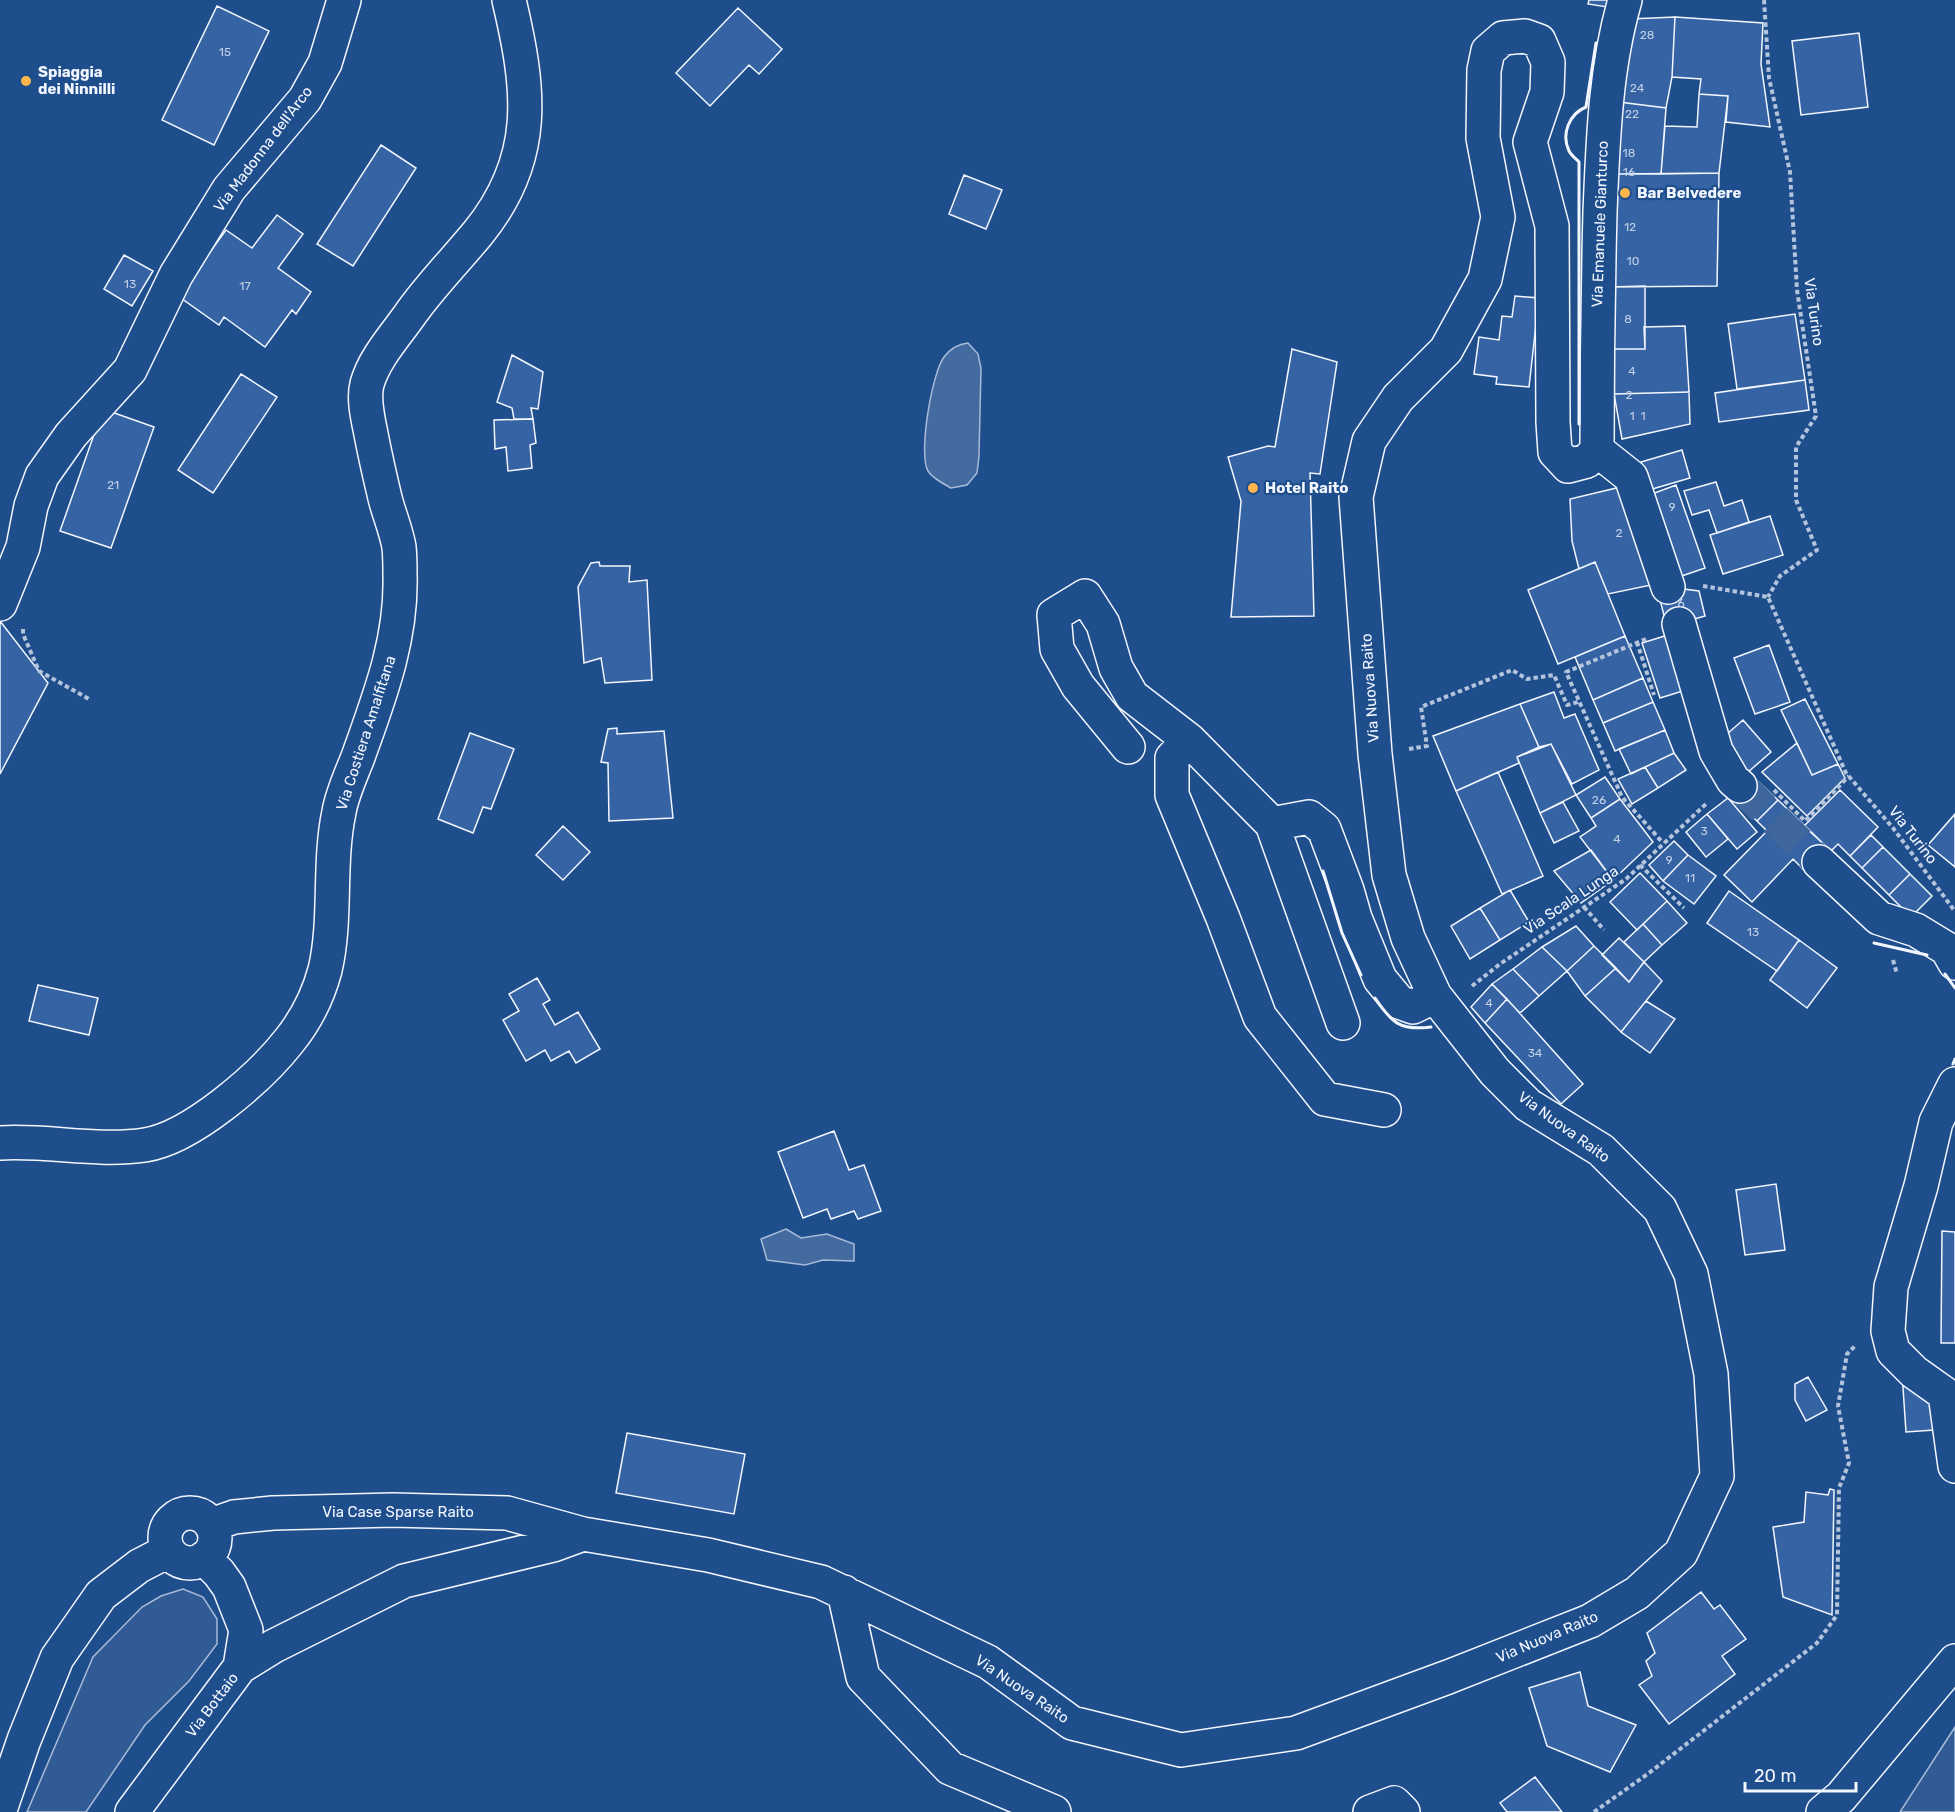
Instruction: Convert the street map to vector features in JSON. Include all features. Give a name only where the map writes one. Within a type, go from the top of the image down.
[{"type":"street","name":"Via Madonna dell'Arco","points":[[12,614],[31,506],[42,476],[71,435],[130,370],[176,275],[229,189],[305,99],[325,63],[344,0]]},
{"type":"street","name":"Via Costiera Amalfitana","points":[[0,1143],[107,1147],[145,1145],[172,1138],[210,1113],[255,1077],[289,1042],[317,996],[331,935],[333,855],[339,810],[384,685],[393,653],[398,621],[399,547],[374,451],[368,418],[366,386],[376,364],[418,302],[480,230],[500,203],[512,180],[525,126],[525,99],[522,66],[509,0]]},
{"type":"street","name":"Via Emanuele Gianturco","points":[[1597,450],[1597,306],[1603,129],[1613,49],[1625,0]]},
{"type":"street","name":"Via Nuova Raito","points":[[583,1534],[708,1556],[821,1582],[988,1662],[1072,1723],[1181,1750],[1296,1732],[1448,1677],[1590,1621],[1637,1593],[1681,1553],[1717,1476],[1711,1374],[1691,1274],[1660,1209],[1601,1150],[1528,1105],[1495,1072],[1439,1003],[1408,938],[1389,875],[1375,754],[1356,498],[1369,441],[1398,398],[1446,350],[1485,279],[1498,217],[1483,138],[1484,70],[1488,51],[1503,38],[1525,36],[1539,41],[1548,62],[1547,92],[1530,142],[1551,226],[1555,452],[1568,466],[1587,461],[1597,450]]},
{"type":"street","points":[[1597,450],[1631,477],[1667,584]]},
{"type":"street","points":[[1128,747],[1078,686],[1057,649],[1054,615],[1085,596],[1104,624],[1116,668],[1132,696],[1189,740],[1272,824],[1343,1023]]},
{"type":"street","points":[[1680,626],[1716,750],[1737,783]]},
{"type":"street","points":[[1189,740],[1172,758],[1172,795],[1223,918],[1260,1017],[1325,1100],[1384,1110]]},
{"type":"street","points":[[1272,824],[1309,817],[1324,829],[1355,918],[1380,979],[1399,1002],[1413,1007],[1439,1003]]},
{"type":"street","points":[[1820,862],[1879,918],[1916,930],[1947,949],[1955,963]]},
{"type":"street","points":[[1955,1084],[1936,1122],[1921,1186],[1891,1287],[1888,1331],[1893,1350],[1914,1372],[1946,1394],[1955,1466]]},
{"type":"street","name":"Via Case Sparse Raito","points":[[211,1525],[234,1517],[273,1513],[393,1510],[507,1513],[583,1534]]},
{"type":"street","points":[[181,1514],[198,1514],[211,1525],[214,1532],[214,1547],[204,1558],[188,1563],[180,1561],[168,1551],[165,1534],[173,1519],[181,1514]]},
{"type":"street","points":[[240,1667],[274,1646],[404,1581],[553,1545],[583,1534]]},
{"type":"street","points":[[0,1810],[24,1740],[57,1658],[100,1595],[139,1566],[168,1551]]},
{"type":"street","name":"Via Bottaio","points":[[132,1812],[240,1667],[246,1630],[229,1587],[204,1558]]},
{"type":"street","points":[[844,1592],[863,1677],[879,1694],[950,1768],[1054,1812]]},
{"type":"street","points":[[1823,1812],[1841,1797],[1955,1661]]},
{"type":"street","points":[[1370,1812],[1394,1803],[1403,1812]]},
{"type":"path","name":"Via Turino","points":[[1764,0],[1769,78],[1791,172],[1797,290],[1816,416],[1796,447],[1796,500],[1817,550],[1780,576],[1768,597],[1849,776],[1893,828],[1955,911]]},
{"type":"path","points":[[1667,584],[1768,597]]},
{"type":"path","points":[[12,614],[39,671],[89,699]]},
{"type":"path","points":[[1663,843],[1623,797],[1566,672],[1680,626]]},
{"type":"path","points":[[1636,642],[1654,695]]},
{"type":"path","points":[[1421,707],[1512,670],[1527,680],[1554,675],[1566,705],[1578,702]]},
{"type":"path","points":[[1737,783],[1755,771],[1805,820],[1849,776]]},
{"type":"path","name":"Via Scala Lunga","points":[[1439,1003],[1626,879],[1663,843],[1737,783]]},
{"type":"path","points":[[1640,866],[1684,908]]},
{"type":"path","points":[[1584,907],[1604,930]]},
{"type":"path","points":[[1594,1812],[1649,1773],[1817,1643],[1837,1616],[1839,1488],[1849,1463],[1838,1406],[1847,1354],[1856,1346]]},
{"type":"shaded area","points":[[968,343],[978,354],[981,368],[979,456],[977,473],[967,485],[951,488],[930,474],[925,462],[928,414],[935,379],[944,357],[958,346]]},
{"type":"shaded area","points":[[786,1229],[801,1238],[827,1234],[854,1244],[854,1261],[823,1260],[805,1265],[767,1260],[761,1239]]},
{"type":"shaded area","points":[[183,1589],[203,1597],[217,1619],[217,1644],[189,1681],[145,1725],[86,1812],[27,1812],[93,1657],[142,1607],[161,1596]]},
{"type":"shaded area","points":[[1955,1727],[1955,1812],[1900,1812]]},
{"type":"building","points":[[1589,0],[1621,0],[1620,9],[1588,4]]},
{"type":"building","points":[[217,6],[269,31],[214,145],[162,120]]},
{"type":"building","points":[[738,8],[782,49],[759,74],[749,65],[710,106],[676,73]]},
{"type":"building","points":[[1675,17],[1763,23],[1761,64],[1770,127],[1726,122],[1728,96],[1699,94],[1701,79],[1672,77]]},
{"type":"building","points":[[1675,17],[1672,77],[1666,108],[1619,102],[1630,19]]},
{"type":"building","points":[[1859,33],[1868,107],[1801,115],[1792,41]]},
{"type":"building","points":[[1699,94],[1728,96],[1719,173],[1661,174],[1665,126],[1697,127]]},
{"type":"building","points":[[1619,102],[1666,108],[1661,174],[1615,174]]},
{"type":"building","points":[[381,145],[416,168],[353,266],[317,244]]},
{"type":"building","points":[[1719,173],[1717,286],[1610,287],[1615,174]]},
{"type":"building","points":[[964,175],[1002,190],[986,229],[949,214]]},
{"type":"building","points":[[277,215],[303,234],[278,268],[311,292],[296,314],[292,310],[265,347],[224,317],[219,325],[178,296],[226,230],[252,248]]},
{"type":"building","points":[[124,255],[153,271],[132,306],[104,289]]},
{"type":"building","points":[[1645,286],[1645,349],[1610,349],[1610,287]]},
{"type":"building","points":[[1515,296],[1539,298],[1529,387],[1496,384],[1497,377],[1474,374],[1479,337],[1499,340],[1502,316],[1512,317]]},
{"type":"building","points":[[1795,314],[1805,380],[1737,389],[1728,324]]},
{"type":"building","points":[[1685,326],[1689,392],[1614,394],[1610,349],[1645,349],[1644,327]]},
{"type":"building","points":[[1292,349],[1337,362],[1320,474],[1310,473],[1314,616],[1231,617],[1241,501],[1228,457],[1268,446],[1275,447]]},
{"type":"building","points":[[512,355],[543,372],[538,409],[531,408],[533,419],[514,419],[512,408],[497,402]]},
{"type":"building","points":[[241,374],[277,397],[213,493],[178,470]]},
{"type":"building","points":[[1805,380],[1809,410],[1719,422],[1715,393]]},
{"type":"building","points":[[1689,392],[1690,424],[1622,439],[1614,394]]},
{"type":"building","points":[[103,409],[154,427],[111,548],[60,531]]},
{"type":"building","points":[[533,419],[536,443],[530,445],[532,468],[508,471],[506,447],[495,449],[494,420]]},
{"type":"building","points":[[1682,450],[1690,478],[1649,490],[1641,462]]},
{"type":"building","points":[[1716,482],[1724,506],[1742,500],[1749,522],[1717,533],[1709,510],[1692,515],[1684,491]]},
{"type":"building","points":[[1629,485],[1656,584],[1608,594],[1595,562],[1579,569],[1572,541],[1570,499]]},
{"type":"building","points":[[1676,485],[1705,568],[1673,579],[1644,497]]},
{"type":"building","points":[[1770,516],[1783,555],[1723,574],[1710,535]]},
{"type":"building","points":[[599,562],[600,566],[630,566],[629,582],[647,580],[652,680],[605,683],[601,658],[584,663],[578,587],[591,563]]},
{"type":"building","points":[[1595,562],[1625,636],[1558,664],[1528,590]]},
{"type":"building","points":[[1657,588],[1699,591],[1705,616],[1667,627]]},
{"type":"building","points":[[0,621],[48,683],[0,774]]},
{"type":"building","points":[[1668,635],[1686,690],[1660,698],[1642,643]]},
{"type":"building","points":[[1625,636],[1643,678],[1593,700],[1575,657]]},
{"type":"building","points":[[1769,645],[1790,702],[1755,714],[1734,658]]},
{"type":"building","points":[[1643,678],[1653,702],[1603,723],[1593,700]]},
{"type":"building","points":[[1554,692],[1564,718],[1575,714],[1599,770],[1572,784],[1551,744],[1539,747],[1520,704]]},
{"type":"building","points":[[1805,699],[1838,764],[1812,775],[1781,710]]},
{"type":"building","points":[[1653,702],[1665,730],[1615,751],[1603,723]]},
{"type":"building","points":[[1520,704],[1539,747],[1517,757],[1519,763],[1456,791],[1433,736]]},
{"type":"building","points":[[1743,720],[1771,752],[1747,773],[1719,741]]},
{"type":"building","points":[[617,728],[617,734],[664,731],[673,818],[609,821],[608,763],[601,762],[608,729]]},
{"type":"building","points":[[1665,730],[1674,753],[1631,774],[1619,749]]},
{"type":"building","points":[[470,733],[514,749],[491,809],[483,807],[473,833],[438,819]]},
{"type":"building","points":[[1797,743],[1812,775],[1838,764],[1845,778],[1807,816],[1762,772]]},
{"type":"building","points":[[1551,744],[1576,795],[1540,813],[1517,757]]},
{"type":"building","points":[[1674,753],[1686,770],[1658,788],[1645,767]]},
{"type":"building","points":[[1645,767],[1658,788],[1632,804],[1618,779]]},
{"type":"building","points":[[1498,772],[1543,876],[1502,894],[1456,791]]},
{"type":"building","points":[[1751,775],[1778,800],[1757,821],[1731,796]]},
{"type":"building","points":[[1605,777],[1620,799],[1591,818],[1576,795]]},
{"type":"building","points":[[1840,790],[1878,827],[1850,856],[1838,844],[1831,851],[1804,826]]},
{"type":"building","points":[[1728,798],[1757,832],[1737,849],[1707,814]]},
{"type":"building","points":[[1620,799],[1653,842],[1613,880],[1580,837],[1596,826],[1591,818]]},
{"type":"building","points":[[1778,800],[1831,851],[1808,874],[1793,859],[1752,902],[1724,875],[1767,831],[1757,821]]},
{"type":"building","points":[[1563,802],[1579,831],[1554,843],[1540,813]]},
{"type":"building","points":[[1707,814],[1728,839],[1706,857],[1686,832]]},
{"type":"building","points":[[1955,814],[1955,867],[1928,845]]},
{"type":"building","points":[[563,826],[590,852],[563,880],[536,855]]},
{"type":"building","points":[[1871,835],[1883,847],[1862,868],[1850,856]]},
{"type":"building","points":[[1674,841],[1688,855],[1663,881],[1649,865]]},
{"type":"building","points":[[1883,847],[1910,874],[1889,895],[1862,868]]},
{"type":"building","points":[[1591,850],[1613,880],[1581,903],[1554,871]]},
{"type":"building","points":[[1688,855],[1716,876],[1694,904],[1663,881]]},
{"type":"building","points":[[1640,873],[1667,901],[1637,930],[1610,902]]},
{"type":"building","points":[[1910,874],[1932,896],[1911,917],[1889,895]]},
{"type":"building","points":[[1510,890],[1529,922],[1500,940],[1480,908]]},
{"type":"building","points":[[1729,891],[1799,940],[1777,971],[1707,923]]},
{"type":"building","points":[[1667,901],[1687,923],[1662,945],[1643,924]]},
{"type":"building","points":[[1480,908],[1500,940],[1470,959],[1451,926]]},
{"type":"building","points":[[1643,924],[1662,945],[1644,962],[1624,942]]},
{"type":"building","points":[[1576,926],[1594,946],[1567,971],[1542,947]]},
{"type":"building","points":[[1619,938],[1644,962],[1629,982],[1602,955]]},
{"type":"building","points":[[1799,940],[1837,968],[1807,1008],[1770,980]]},
{"type":"building","points":[[1594,946],[1616,968],[1585,996],[1567,971]]},
{"type":"building","points":[[1542,947],[1567,971],[1539,996],[1513,969]]},
{"type":"building","points":[[1644,962],[1662,981],[1621,1032],[1585,996],[1616,968],[1629,982]]},
{"type":"building","points":[[1513,969],[1539,996],[1520,1013],[1492,984]]},
{"type":"building","points":[[537,978],[550,1000],[543,1004],[555,1025],[578,1012],[600,1049],[576,1063],[569,1051],[551,1061],[545,1050],[526,1061],[503,1020],[519,1011],[509,994]]},
{"type":"building","points":[[1492,984],[1507,999],[1485,1023],[1471,1007]]},
{"type":"building","points":[[38,985],[98,998],[89,1035],[29,1021]]},
{"type":"building","points":[[1507,999],[1583,1084],[1561,1104],[1485,1023]]},
{"type":"building","points":[[1646,1001],[1675,1019],[1650,1053],[1621,1032]]},
{"type":"building","points":[[834,1131],[849,1170],[864,1165],[881,1211],[858,1219],[854,1211],[831,1219],[827,1209],[803,1218],[778,1152]]},
{"type":"building","points":[[1776,1184],[1785,1250],[1745,1255],[1736,1190]]},
{"type":"building","points":[[1942,1231],[1955,1232],[1955,1343],[1941,1343]]},
{"type":"building","points":[[1902,1373],[1932,1399],[1934,1430],[1906,1432]]},
{"type":"building","points":[[1808,1377],[1827,1410],[1806,1421],[1795,1400],[1795,1384]]},
{"type":"building","points":[[627,1433],[745,1454],[734,1514],[616,1493]]},
{"type":"building","points":[[1830,1489],[1834,1490],[1832,1615],[1783,1597],[1773,1527],[1804,1522],[1806,1492],[1828,1495]]},
{"type":"building","points":[[1701,1592],[1714,1609],[1720,1605],[1746,1639],[1722,1656],[1735,1674],[1669,1724],[1639,1685],[1652,1676],[1646,1661],[1655,1653],[1647,1633]]},
{"type":"building","points":[[1580,1672],[1588,1706],[1636,1725],[1610,1772],[1547,1746],[1529,1688]]},
{"type":"building","points":[[1535,1777],[1562,1812],[1507,1812],[1500,1803]]},
{"type":"tunnel","points":[[1740,786],[1819,862]]},
{"type":"wall","points":[[1579,424],[1579,162],[1569,151],[1566,131],[1575,114],[1586,107],[1596,43]]},
{"type":"wall","points":[[1323,871],[1342,933],[1361,975]]},
{"type":"wall","points":[[1874,943],[1927,955]]},
{"type":"wall","points":[[1945,974],[1955,988]]},
{"type":"wall","points":[[1375,998],[1387,1014],[1398,1023],[1412,1028],[1431,1027]]},
{"type":"wall","points":[[1953,1064],[1955,1059]]},
{"type":"place","name":"Spiaggia dei Ninnilli","points":[[26,81]]},
{"type":"place","name":"Bar Belvedere","points":[[1625,193]]},
{"type":"place","name":"Hotel Raito","points":[[1253,488]]}]
